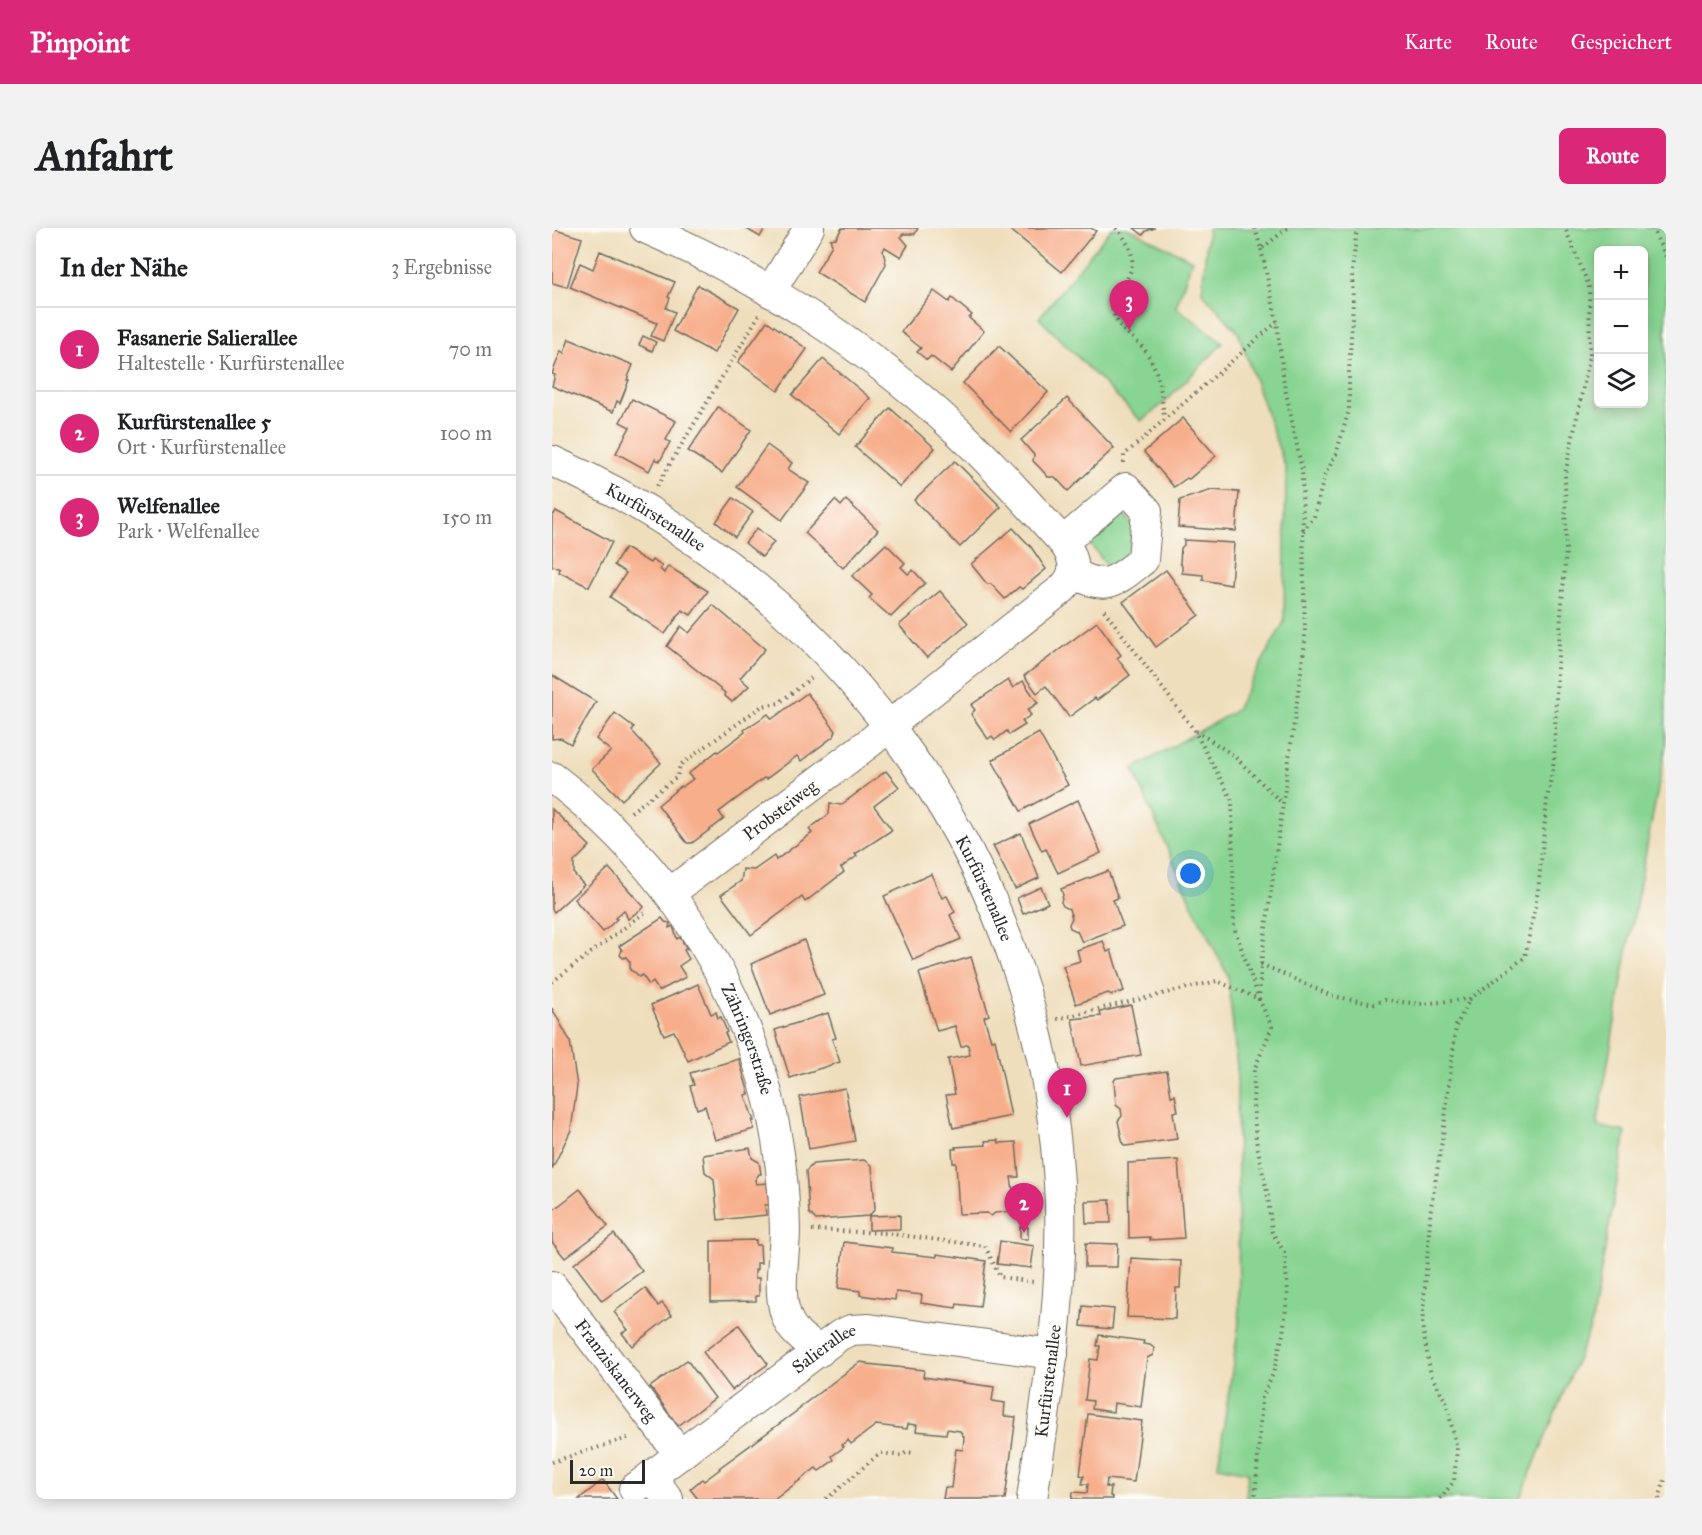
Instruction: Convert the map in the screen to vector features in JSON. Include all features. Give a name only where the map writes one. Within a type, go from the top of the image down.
[{"type":"street","points":[[645,228],[694,250],[771,293],[851,345],[921,399],[978,450],[1063,542],[1073,558],[1076,575],[1089,582],[1114,582],[1143,560],[1147,511],[1126,488],[1063,542]]},
{"type":"street","points":[[771,293],[809,228]]},
{"type":"street","name":"Kurfürstenallee","points":[[552,461],[617,492],[690,536],[758,588],[793,619],[834,661],[889,725],[932,789],[973,863],[1007,941],[1033,1025],[1048,1095],[1057,1156],[1060,1207],[1059,1285],[1053,1354],[1032,1499]]},
{"type":"street","name":"Probsteiweg","points":[[670,893],[869,743],[1067,585],[1076,575]]},
{"type":"street","name":"Zähringerstraße","points":[[552,777],[611,827],[670,893],[694,928],[738,1008],[757,1060],[774,1124],[779,1154],[785,1231],[783,1302],[786,1315],[795,1331],[819,1351]]},
{"type":"street","name":"Franziskanerweg","points":[[552,1286],[680,1455]]},
{"type":"street","name":"Salierallee","points":[[651,1488],[680,1455],[847,1331],[869,1329],[1053,1354]]},
{"type":"path","points":[[1116,228],[1127,244],[1133,263],[1130,275],[1112,308],[1115,319],[1122,330],[1148,354],[1161,390],[1164,419]]},
{"type":"path","points":[[1256,228],[1277,322],[1284,383],[1302,470],[1305,642],[1261,964],[1259,999]]},
{"type":"path","points":[[1261,249],[1288,228]]},
{"type":"path","points":[[1303,532],[1314,517],[1324,477],[1336,454],[1349,410],[1352,272],[1357,228]]},
{"type":"path","points":[[1440,1499],[1454,1481],[1457,1448],[1446,1402],[1431,1375],[1422,1325],[1431,1208],[1443,1135],[1456,1026],[1470,999],[1526,957],[1538,891],[1547,800],[1554,760],[1557,669],[1566,550],[1565,475],[1590,354],[1589,286],[1565,228]]},
{"type":"path","points":[[1652,228],[1666,256]]},
{"type":"path","points":[[644,508],[771,293]]},
{"type":"path","points":[[1126,488],[1124,455],[1277,322]]},
{"type":"path","points":[[1076,575],[1194,730],[1232,800],[1234,927],[1259,999],[1272,1027],[1254,1070],[1256,1140],[1268,1197],[1272,1232],[1284,1252],[1288,1291],[1283,1334],[1273,1374],[1262,1398],[1256,1499]]},
{"type":"path","points":[[611,827],[677,777],[680,765],[762,706],[780,703],[834,661]]},
{"type":"path","points":[[1194,730],[1233,755],[1282,804]]},
{"type":"path","points":[[552,982],[670,893]]},
{"type":"path","points":[[1261,964],[1332,996],[1374,1004],[1384,1000],[1420,1004],[1470,999]]},
{"type":"path","points":[[1033,1025],[1217,981],[1259,999]]},
{"type":"path","points":[[785,1231],[872,1232],[985,1246],[1000,1277],[1059,1285]]},
{"type":"path","points":[[552,1462],[595,1447],[651,1433],[659,1427]]},
{"type":"path","points":[[826,1499],[852,1480],[856,1471],[881,1453],[902,1456],[907,1452],[913,1453]]},
{"type":"path","points":[[1659,1499],[1666,1476]]},
{"type":"green space","points":[[1112,228],[1128,228],[1192,260],[1176,307],[1223,343],[1163,404],[1141,421],[1039,318]]},
{"type":"green space","points":[[1208,228],[1666,228],[1666,746],[1597,1126],[1626,1132],[1591,1326],[1520,1499],[1246,1499],[1248,1472],[1218,1466],[1239,1323],[1237,1067],[1228,976],[1192,905],[1133,769],[1235,711],[1284,622],[1286,469],[1238,332],[1202,292]]},
{"type":"green space","points":[[1121,511],[1134,526],[1133,554],[1111,571],[1087,540]]},
{"type":"building","points":[[745,228],[765,228],[760,237]]},
{"type":"building","points":[[842,228],[918,228],[915,234],[903,234],[901,237],[908,245],[901,257],[885,247],[883,251],[886,264],[865,302],[816,272],[832,245],[830,239],[836,238]]},
{"type":"building","points":[[1008,228],[1091,228],[1096,231],[1062,272]]},
{"type":"building","points":[[1134,228],[1155,228],[1146,231],[1143,235]]},
{"type":"building","points":[[552,229],[582,238],[567,287],[552,283]]},
{"type":"building","points":[[600,251],[675,282],[666,308],[675,312],[663,341],[651,336],[657,323],[570,287],[580,263],[593,269]]},
{"type":"building","points":[[698,285],[739,308],[714,353],[673,331]]},
{"type":"building","points":[[934,291],[949,302],[952,298],[972,315],[969,318],[984,331],[951,372],[931,356],[927,360],[917,352],[921,348],[901,332]]},
{"type":"building","points":[[767,321],[807,349],[778,391],[738,362]]},
{"type":"building","points":[[643,336],[656,342],[652,351],[639,345]]},
{"type":"building","points":[[569,339],[633,365],[620,403],[617,401],[613,412],[552,386],[555,375],[552,374],[561,351],[564,353]]},
{"type":"building","points":[[999,346],[1048,392],[1011,432],[963,383]]},
{"type":"building","points":[[823,359],[870,398],[839,434],[792,395]]},
{"type":"building","points":[[1067,398],[1114,448],[1068,491],[1055,477],[1048,477],[1033,461],[1034,455],[1021,440]]},
{"type":"building","points":[[632,399],[676,421],[666,440],[670,442],[660,461],[655,459],[649,471],[616,453],[630,427],[620,422]]},
{"type":"building","points":[[718,407],[751,430],[722,473],[688,451]]},
{"type":"building","points":[[890,408],[935,448],[900,487],[855,447]]},
{"type":"building","points":[[1183,418],[1216,456],[1189,479],[1187,478],[1174,487],[1144,452]]},
{"type":"building","points":[[767,445],[792,463],[788,469],[809,483],[782,520],[737,487]]},
{"type":"building","points":[[955,461],[1001,507],[960,547],[914,500]]},
{"type":"building","points":[[1212,490],[1239,492],[1236,531],[1178,527],[1180,500]]},
{"type":"building","points":[[733,498],[753,512],[735,537],[716,522]]},
{"type":"building","points":[[835,500],[841,506],[846,500],[878,530],[843,568],[805,533]]},
{"type":"building","points":[[556,511],[612,542],[589,587],[559,572],[560,569],[552,567],[552,517]]},
{"type":"building","points":[[757,528],[774,542],[762,557],[745,543]]},
{"type":"building","points":[[1013,528],[1031,547],[1046,569],[1022,589],[1019,587],[1005,599],[991,584],[987,584],[971,564]]},
{"type":"building","points":[[1184,540],[1234,543],[1231,585],[1203,580],[1203,575],[1182,573],[1180,563]]},
{"type":"building","points":[[886,544],[905,563],[901,567],[908,574],[913,570],[925,583],[891,617],[869,598],[872,595],[852,576]]},
{"type":"building","points":[[625,548],[650,563],[652,560],[662,566],[660,569],[664,573],[668,566],[708,591],[691,615],[682,610],[665,634],[610,597],[626,573],[614,565]]},
{"type":"building","points":[[1166,570],[1199,615],[1156,647],[1123,602]]},
{"type":"building","points":[[940,591],[968,623],[927,658],[899,625]]},
{"type":"building","points":[[713,605],[765,649],[740,678],[749,686],[732,702],[724,695],[725,693],[667,646],[681,626],[689,633]]},
{"type":"building","points":[[1097,622],[1121,655],[1117,658],[1130,675],[1097,700],[1095,698],[1069,717],[1046,686],[1037,693],[1024,676]]},
{"type":"building","points":[[552,675],[596,702],[571,744],[561,738],[552,739]]},
{"type":"building","points":[[1008,680],[1013,688],[1023,681],[1038,703],[1027,710],[1031,715],[1022,721],[1025,725],[1009,735],[1007,731],[995,740],[992,736],[988,739],[971,714],[975,710],[971,705]]},
{"type":"building","points":[[807,693],[836,731],[834,736],[801,761],[797,756],[766,779],[764,778],[719,812],[724,819],[692,843],[687,843],[658,805],[693,779],[688,774],[745,732],[744,730],[768,714],[772,719]]},
{"type":"building","points":[[615,713],[634,727],[632,731],[661,763],[622,800],[592,769],[611,751],[596,739]]},
{"type":"building","points":[[1039,733],[1068,785],[1021,811],[992,760]]},
{"type":"building","points":[[886,771],[899,787],[874,806],[892,830],[855,854],[857,856],[841,868],[844,872],[805,902],[802,897],[751,935],[721,895],[741,881],[743,869],[754,870],[774,856],[776,860],[812,833],[809,829],[829,814],[830,803],[841,805]]},
{"type":"building","points":[[1078,800],[1101,853],[1058,873],[1046,849],[1042,851],[1029,824]]},
{"type":"building","points":[[552,809],[590,846],[574,862],[574,874],[584,885],[554,912],[552,909]]},
{"type":"building","points":[[1021,833],[1039,878],[1015,889],[993,846]]},
{"type":"building","points":[[609,868],[644,907],[628,919],[624,910],[603,932],[574,899]]},
{"type":"building","points":[[1108,871],[1118,898],[1113,900],[1123,926],[1082,942],[1077,931],[1070,928],[1072,918],[1069,909],[1061,902],[1063,895],[1061,889]]},
{"type":"building","points":[[931,874],[942,898],[947,896],[955,912],[950,915],[961,939],[913,960],[884,896]]},
{"type":"building","points":[[1041,887],[1048,903],[1023,914],[1017,898]]},
{"type":"building","points":[[662,918],[665,922],[670,923],[669,928],[673,926],[677,939],[680,937],[687,949],[684,950],[689,959],[679,966],[686,977],[659,991],[653,982],[649,985],[642,975],[639,977],[630,970],[630,962],[626,957],[623,958],[620,955],[622,950],[619,946]]},
{"type":"building","points":[[804,940],[824,995],[770,1015],[751,964]]},
{"type":"building","points":[[1103,941],[1107,952],[1111,950],[1124,991],[1112,995],[1108,993],[1076,1004],[1063,966],[1080,961],[1077,950]]},
{"type":"building","points":[[971,957],[989,1015],[984,1017],[991,1040],[995,1039],[1011,1116],[953,1128],[946,1095],[955,1094],[948,1059],[970,1055],[968,1044],[961,1047],[955,1026],[937,1031],[919,973]]},
{"type":"building","points":[[698,984],[711,1014],[716,1012],[718,1018],[721,1017],[729,1042],[688,1061],[674,1031],[664,1035],[651,1005]]},
{"type":"building","points":[[1131,1005],[1141,1055],[1081,1066],[1072,1019],[1101,1016],[1100,1012]]},
{"type":"building","points":[[552,1008],[570,1041],[577,1086],[571,1130],[552,1169]]},
{"type":"building","points":[[828,1013],[836,1038],[832,1039],[840,1062],[790,1078],[775,1030]]},
{"type":"building","points":[[739,1059],[749,1094],[745,1095],[754,1121],[752,1121],[754,1129],[715,1140],[705,1106],[697,1109],[690,1086],[694,1085],[690,1073]]},
{"type":"building","points":[[1167,1071],[1171,1096],[1175,1095],[1178,1111],[1173,1112],[1177,1139],[1126,1146],[1123,1144],[1118,1121],[1122,1116],[1121,1109],[1116,1105],[1114,1081],[1116,1078]]},
{"type":"building","points":[[845,1088],[855,1141],[809,1149],[800,1097]]},
{"type":"building","points":[[998,1140],[999,1143],[1016,1142],[1019,1177],[1011,1177],[1016,1211],[995,1213],[991,1216],[987,1213],[959,1214],[956,1163],[953,1163],[952,1149],[986,1145],[985,1141]]},
{"type":"building","points":[[750,1148],[752,1158],[759,1162],[761,1174],[755,1180],[756,1184],[767,1183],[769,1205],[765,1205],[766,1215],[718,1220],[714,1179],[705,1172],[703,1155]]},
{"type":"building","points":[[864,1160],[872,1166],[875,1209],[869,1216],[816,1220],[809,1213],[806,1171],[813,1164]]},
{"type":"building","points":[[1178,1160],[1184,1238],[1150,1240],[1150,1237],[1129,1238],[1128,1163]]},
{"type":"building","points":[[580,1189],[608,1226],[565,1258],[552,1242],[552,1211]]},
{"type":"building","points":[[1110,1200],[1111,1223],[1086,1223],[1085,1201]]},
{"type":"building","points":[[900,1215],[900,1229],[869,1230],[869,1216]]},
{"type":"building","points":[[1020,1227],[1028,1227],[1028,1239],[1020,1239]]},
{"type":"building","points":[[614,1234],[642,1271],[602,1301],[574,1264]]},
{"type":"building","points":[[756,1240],[756,1245],[760,1245],[761,1263],[757,1263],[757,1270],[755,1270],[755,1278],[759,1278],[759,1296],[756,1296],[756,1301],[711,1302],[711,1241]]},
{"type":"building","points":[[1000,1241],[1034,1246],[1031,1268],[997,1264]]},
{"type":"building","points":[[844,1242],[892,1248],[892,1252],[937,1257],[937,1254],[986,1261],[980,1307],[957,1304],[956,1308],[921,1303],[922,1295],[896,1292],[895,1300],[860,1295],[860,1291],[838,1288]]},
{"type":"building","points":[[1086,1243],[1118,1244],[1117,1267],[1085,1267]]},
{"type":"building","points":[[1131,1258],[1181,1261],[1180,1288],[1176,1288],[1175,1319],[1127,1317]]},
{"type":"building","points":[[645,1288],[658,1306],[662,1303],[672,1315],[632,1346],[622,1333],[628,1330],[614,1312]]},
{"type":"building","points":[[1083,1306],[1114,1309],[1112,1329],[1081,1326]]},
{"type":"building","points":[[739,1325],[768,1364],[732,1390],[703,1352]]},
{"type":"building","points":[[1099,1335],[1144,1341],[1143,1344],[1154,1348],[1153,1355],[1147,1358],[1141,1407],[1114,1403],[1113,1412],[1092,1409],[1093,1401],[1085,1400],[1090,1359],[1098,1360]]},
{"type":"building","points":[[687,1360],[715,1398],[678,1426],[650,1387]]},
{"type":"building","points":[[860,1362],[924,1370],[923,1377],[994,1387],[992,1401],[1005,1403],[1004,1416],[1016,1417],[1005,1499],[943,1499],[945,1487],[951,1488],[956,1449],[963,1450],[964,1437],[960,1431],[947,1429],[946,1434],[916,1431],[917,1425],[908,1424],[907,1429],[876,1425],[851,1444],[848,1440],[842,1445],[844,1447],[832,1456],[834,1460],[819,1471],[816,1468],[775,1499],[698,1499],[690,1489],[702,1479],[704,1481]]},
{"type":"building","points":[[1088,1414],[1142,1421],[1134,1482],[1107,1479],[1106,1487],[1111,1487],[1110,1496],[1113,1499],[1072,1499],[1073,1492],[1087,1493],[1088,1484],[1082,1484],[1084,1476],[1080,1475]]},
{"type":"building","points":[[603,1480],[617,1499],[579,1499]]},
{"type":"place","name":"Welfenallee","points":[[1129,330]]},
{"type":"place","name":"Fasanerie Salierallee","points":[[1067,1118]]},
{"type":"place","name":"Kurfürstenallee 5","points":[[1024,1233]]}]
